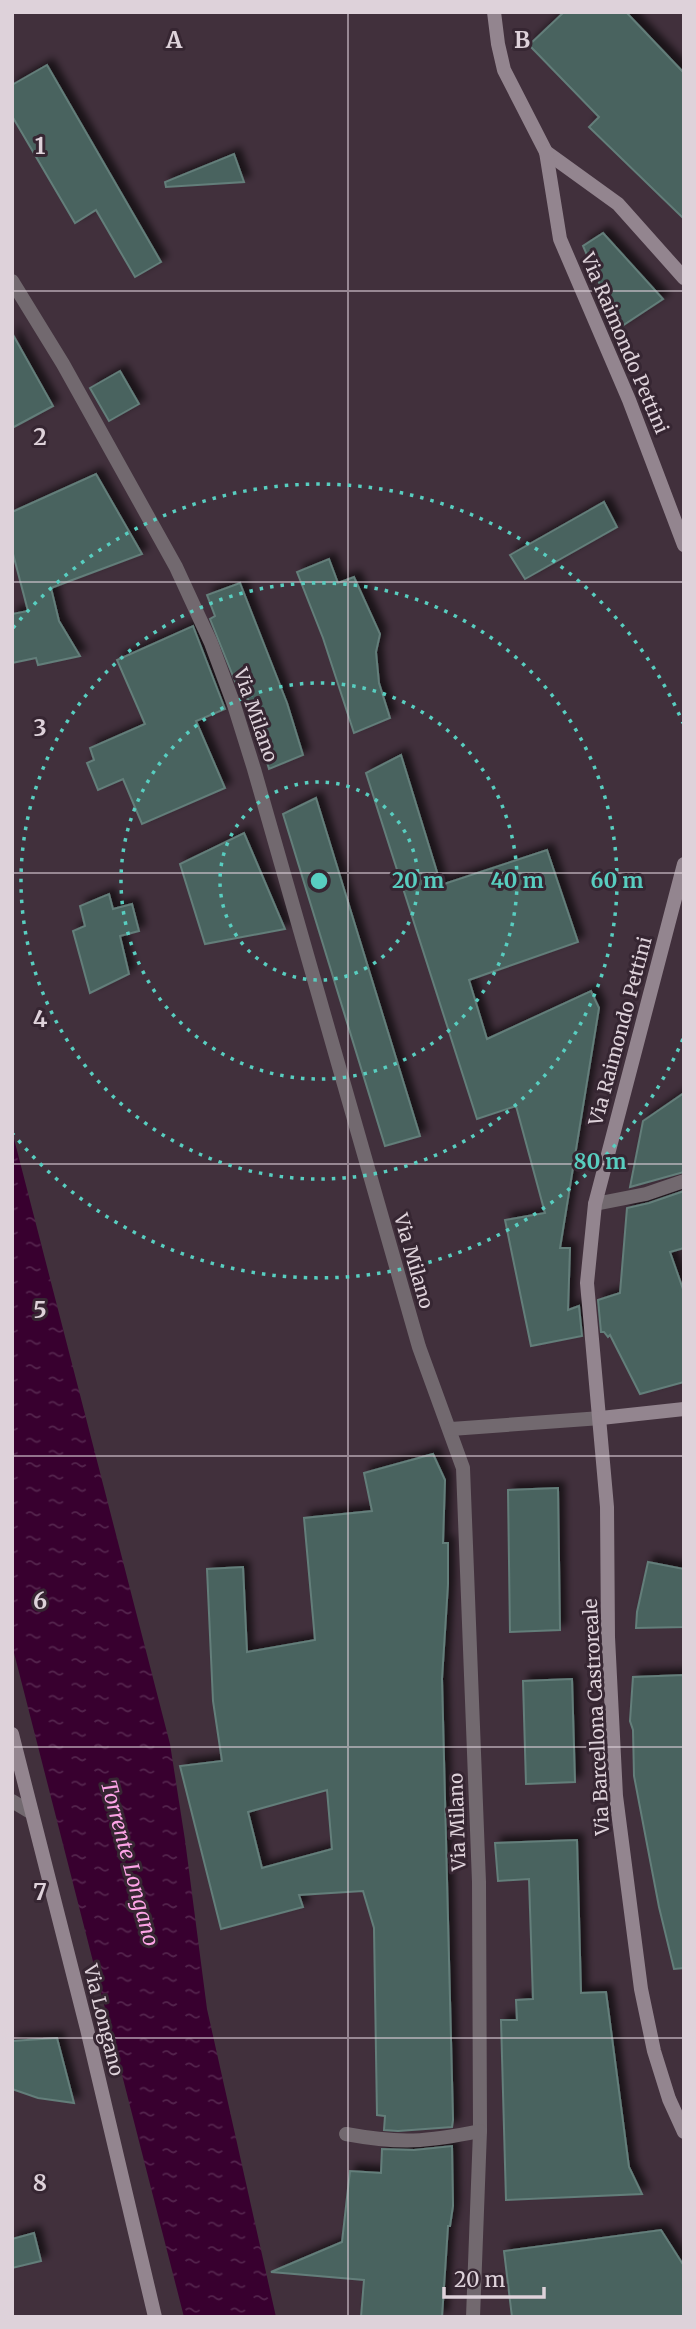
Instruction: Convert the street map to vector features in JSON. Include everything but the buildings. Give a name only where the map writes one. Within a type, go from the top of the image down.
[{"type":"street","points":[[494,12],[504,70],[546,152],[618,204],[684,278]]},
{"type":"street","name":"Via Raimondo Pettini","points":[[546,152],[560,239],[629,400],[684,545]]},
{"type":"street","name":"Via Milano","points":[[12,281],[160,537],[194,604],[225,680],[254,769],[419,1347],[463,1468],[479,1882],[480,2132],[473,2317]]},
{"type":"street","name":"Via Raimondo Pettini","points":[[601,1418],[587,1283],[595,1204],[684,864]]},
{"type":"street","points":[[595,1204],[646,1195],[684,1181]]},
{"type":"street","points":[[451,1429],[684,1409]]},
{"type":"street","name":"Via Barcellona Castroreale","points":[[601,1418],[607,1507],[608,1637],[616,1796],[641,1989],[654,2051],[669,2099],[684,2132]]},
{"type":"street","name":"Via Longano","points":[[12,1734],[155,2317]]},
{"type":"street","points":[[12,1801],[32,1813]]},
{"type":"street","points":[[346,2134],[396,2142],[414,2142],[480,2132]]},
{"type":"water","name":"Torrente Longano","points":[[12,1131],[170,1744],[207,2009],[276,2317],[184,2317],[12,1645]]}]
